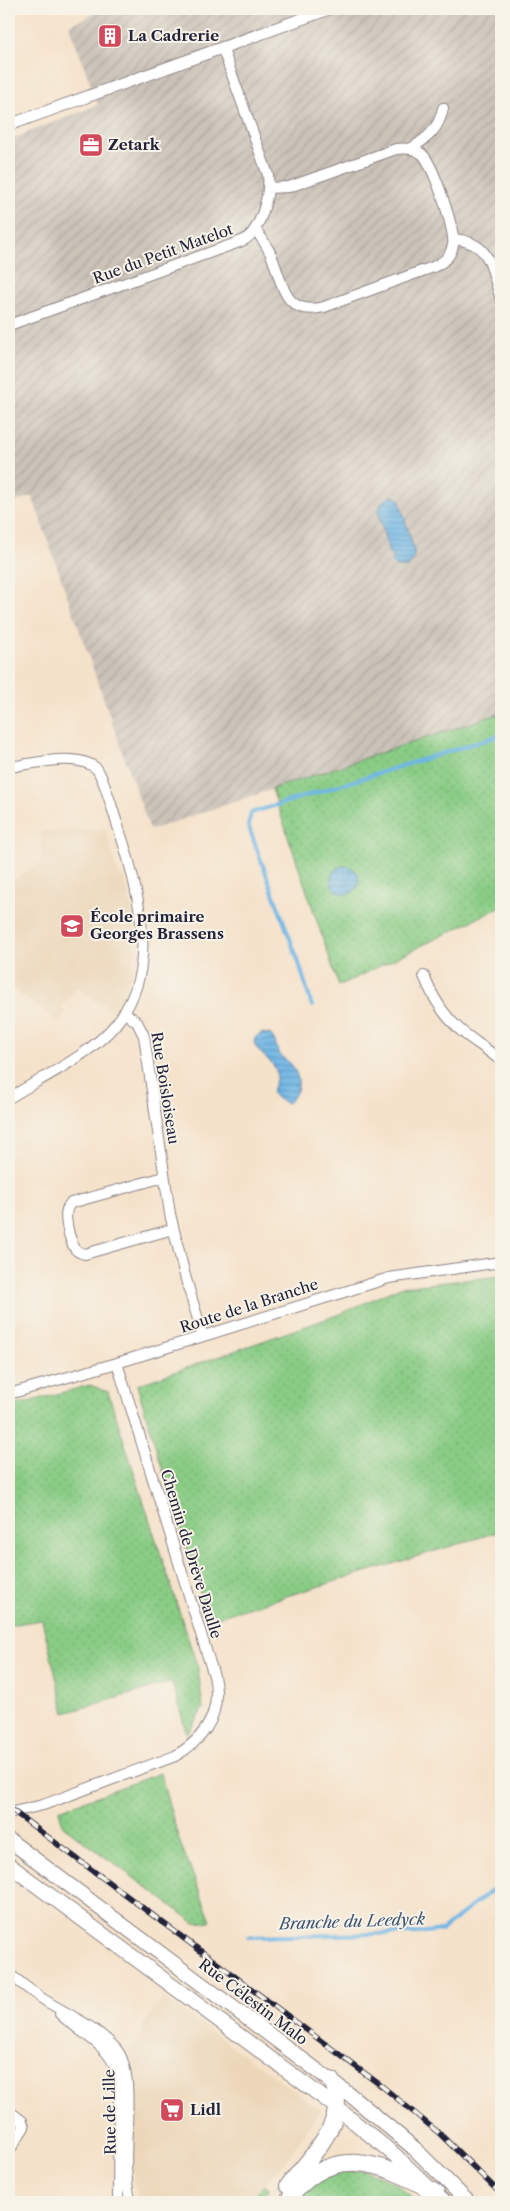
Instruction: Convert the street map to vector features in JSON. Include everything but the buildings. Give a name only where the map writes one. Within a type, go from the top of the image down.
[{"type":"highway","points":[[276,2202],[321,2144],[331,2125],[336,2107],[336,2092],[331,2080]]},
{"type":"highway","points":[[287,2202],[296,2190],[315,2174],[338,2164],[352,2162],[374,2164],[388,2169],[440,2198]]},
{"type":"main road","name":"Rue Célestin Malo","points":[[9,1840],[331,2080],[406,2141],[468,2202]]},
{"type":"main road","points":[[9,1865],[336,2107],[393,2153],[440,2198]]},
{"type":"street","points":[[9,124],[329,9]]},
{"type":"street","name":"Rue du Petit Matelot","points":[[9,325],[242,241],[249,238],[256,230],[268,188],[267,170],[222,48]]},
{"type":"street","points":[[410,149],[428,138],[436,129],[443,108]]},
{"type":"street","points":[[256,230],[268,247],[289,300],[299,307],[312,309],[324,307],[438,266],[450,253],[454,239],[451,223],[427,160],[422,154],[410,149],[392,150],[289,187],[268,188]]},
{"type":"street","points":[[454,239],[472,242],[484,250],[501,299]]},
{"type":"street","points":[[9,768],[80,760],[89,763],[100,773],[125,848],[138,896],[143,928],[143,952],[136,983],[124,1012],[116,1024],[94,1044],[68,1062],[9,1098]]},
{"type":"street","points":[[424,976],[434,999],[448,1017],[463,1032],[501,1061]]},
{"type":"street","name":"Rue Boisloiseau","points":[[124,1012],[137,1022],[144,1036],[173,1229],[203,1336]]},
{"type":"street","points":[[164,1177],[71,1203],[66,1210],[66,1218],[74,1247],[84,1254],[173,1229]]},
{"type":"street","name":"Route de la Branche","points":[[9,1394],[117,1363],[389,1278],[501,1262]]},
{"type":"street","name":"Chemin de Drève Daulle","points":[[61,1797],[176,1756],[201,1736],[212,1718],[216,1705],[215,1683],[117,1363]]},
{"type":"street","points":[[9,1806],[61,1797]]},
{"type":"street","points":[[9,1812],[38,1807],[61,1797]]},
{"type":"street","name":"Rue de Lille","points":[[9,1974],[107,2052],[116,2066],[118,2082],[118,2202]]},
{"type":"street","name":"Rue de Lille","points":[[44,2000],[113,2045],[124,2062],[127,2078],[126,2174],[131,2202]]},
{"type":"street","points":[[9,2111],[22,2121],[24,2127],[9,2150]]},
{"type":"shaded area","points":[[105,9],[501,9],[501,713],[150,830],[32,496],[9,504],[9,140],[98,105],[69,25]]},
{"type":"shaded area","name":"École primaire Georges Brassens","points":[[105,829],[119,875],[124,877],[134,917],[135,949],[132,972],[119,1003],[112,1012],[76,987],[61,1008],[66,1012],[59,1023],[9,986],[9,883],[41,863],[41,831]]},
{"type":"shaded area","points":[[163,1997],[321,2110],[285,2162],[248,2202],[140,2202],[136,2194],[130,2160],[136,2071],[129,2052],[144,2030],[141,2028]]},
{"type":"green space","points":[[501,713],[501,907],[339,986],[272,789]]},
{"type":"green space","points":[[501,1276],[501,1531],[208,1620],[137,1385],[340,1314],[400,1287]]},
{"type":"green space","points":[[90,1385],[108,1392],[198,1669],[203,1708],[187,1735],[172,1682],[65,1713],[42,1620],[9,1625],[9,1407]]},
{"type":"green space","points":[[160,1773],[179,1840],[211,1921],[195,1923],[63,1826],[59,1810]]},
{"type":"green space","points":[[365,2170],[396,2184],[418,2202],[294,2202],[310,2186],[325,2177]]},
{"type":"green space","points":[[265,2184],[269,2188],[263,2202],[248,2202]]},
{"type":"water","points":[[393,496],[399,499],[414,551],[412,562],[404,567],[396,567],[392,562],[394,557],[389,553],[378,511],[382,502]]},
{"type":"water","points":[[345,866],[355,870],[359,880],[355,890],[345,894],[335,890],[331,880],[335,870]]},
{"type":"water","points":[[262,1033],[271,1035],[280,1054],[291,1064],[297,1074],[297,1089],[288,1103],[279,1100],[272,1092],[277,1074],[275,1068],[254,1043],[255,1038]]},
{"type":"waterway","points":[[312,1006],[299,963],[248,825],[251,813],[501,735]]},
{"type":"waterway","name":"Branche du Leedyck","points":[[248,1937],[418,1933],[442,1930],[501,1883]]},
{"type":"railway","points":[[9,1808],[383,2087],[440,2134],[501,2194]]},
{"type":"place","name":"La Cadrerie","points":[[110,36]]},
{"type":"place","name":"Zetark","points":[[91,145]]},
{"type":"place","name":"École primaire Georges Brassens","points":[[72,926]]},
{"type":"place","name":"Lidl","points":[[172,2110]]}]
